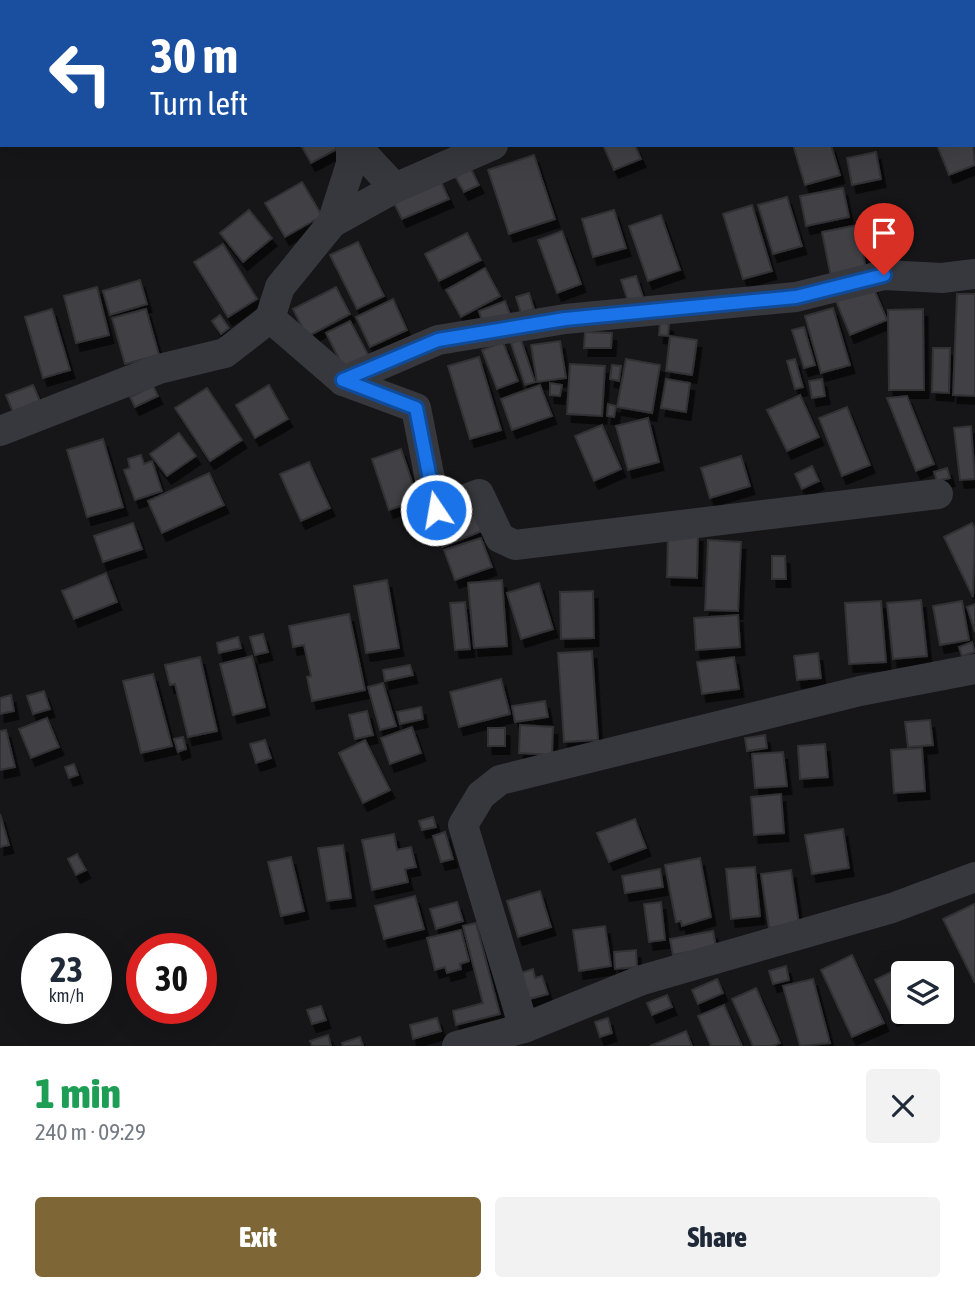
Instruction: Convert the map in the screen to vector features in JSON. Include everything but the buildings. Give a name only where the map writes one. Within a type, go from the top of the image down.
[{"type":"street","points":[[0,430],[159,369],[225,353],[270,318],[280,287],[332,223],[351,164],[353,147]]},
{"type":"street","points":[[355,147],[395,188]]},
{"type":"street","points":[[332,223],[395,188],[488,147]]},
{"type":"street","points":[[343,380],[438,340],[565,319],[796,297],[884,275],[942,278],[975,274]]},
{"type":"street","points":[[270,318],[343,380],[416,408],[436,510],[479,494],[500,538],[515,545],[542,539],[938,494]]},
{"type":"street","points":[[530,1033],[463,825],[481,795],[500,780],[860,691],[975,669]]},
{"type":"street","points":[[457,1046],[530,1033],[642,980],[892,908],[975,877]]},
{"type":"route","points":[[436,510],[416,408],[343,380],[438,340],[565,319],[796,297],[884,275]]}]
